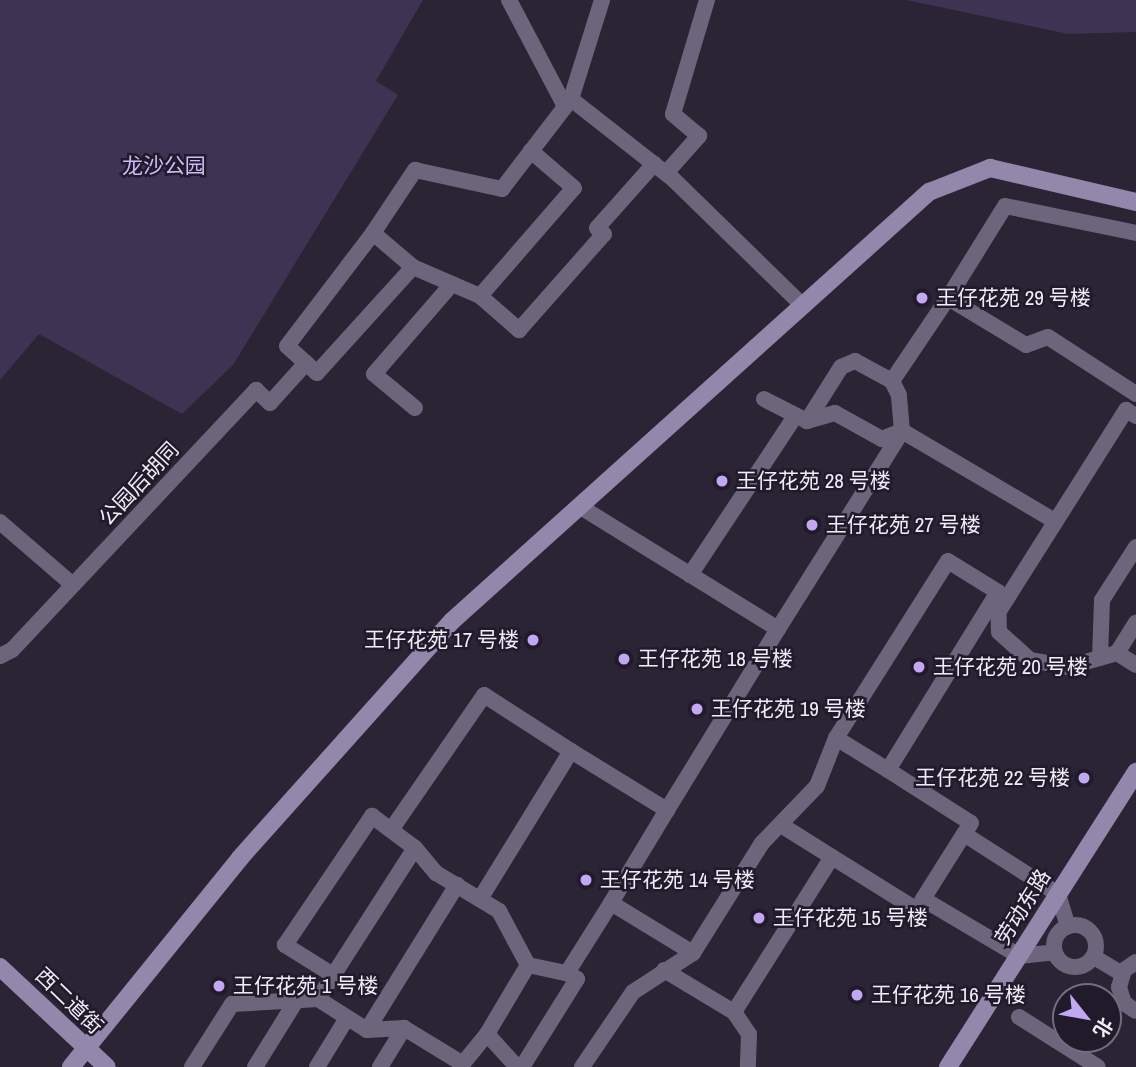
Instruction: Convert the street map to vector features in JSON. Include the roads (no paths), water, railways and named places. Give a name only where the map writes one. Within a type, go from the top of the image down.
[{"type":"street","points":[[509,0],[568,102],[660,168],[803,306]]},
{"type":"street","points":[[413,267],[317,373],[287,346],[373,233],[415,170],[502,190],[568,102],[602,0]]},
{"type":"street","points":[[373,233],[413,267],[480,296],[519,330],[604,234],[597,228],[660,168],[699,136],[673,114],[707,0]]},
{"type":"street","points":[[480,296],[574,188],[531,151]]},
{"type":"street","points":[[71,1067],[240,858],[442,631],[929,192],[990,168],[1136,202]]},
{"type":"street","points":[[892,381],[1005,206],[1136,233]]},
{"type":"street","points":[[415,408],[374,374],[452,284]]},
{"type":"street","points":[[948,298],[1026,345],[1048,337],[1136,394],[1131,413],[1055,521],[999,611]]},
{"type":"street","points":[[567,973],[902,431],[899,395],[892,381],[855,360],[841,367],[690,575]]},
{"type":"street","name":"公园后胡同","points":[[0,656],[12,650],[257,390],[270,403],[306,363]]},
{"type":"street","points":[[764,399],[801,419],[835,413],[882,439],[902,431]]},
{"type":"street","points":[[902,431],[1055,521]]},
{"type":"street","points":[[579,506],[778,629]]},
{"type":"street","points":[[0,522],[73,585]]},
{"type":"street","points":[[1100,658],[1102,600],[1136,547]]},
{"type":"street","points":[[582,1067],[633,992],[693,953],[762,843],[817,786],[836,738],[948,561],[998,592]]},
{"type":"street","points":[[998,592],[999,632],[1030,660],[1068,667],[1117,653],[1136,622]]},
{"type":"street","points":[[888,770],[998,592]]},
{"type":"street","points":[[1117,653],[1136,665]]},
{"type":"street","points":[[391,831],[484,695],[667,810]]},
{"type":"street","points":[[781,825],[916,909],[923,899],[971,823],[836,738]]},
{"type":"street","points":[[480,899],[571,751]]},
{"type":"street","name":"劳动东路","points":[[948,1067],[1136,772]]},
{"type":"street","points":[[333,975],[285,945],[372,816],[415,848],[436,873],[499,911],[528,965]]},
{"type":"street","points":[[964,834],[1058,894],[1068,926]]},
{"type":"street","points":[[318,999],[415,848]]},
{"type":"street","points":[[734,1012],[832,857]]},
{"type":"street","points":[[367,1030],[457,886]]},
{"type":"street","points":[[923,899],[1018,956],[1055,952]]},
{"type":"street","points":[[611,903],[693,953]]},
{"type":"street","points":[[1068,926],[1083,926],[1094,935],[1094,957],[1085,966],[1071,968],[1055,952],[1057,936],[1068,926]]},
{"type":"street","points":[[1094,957],[1122,974]]},
{"type":"street","points":[[1136,962],[1122,974],[1120,996],[1136,1011]]},
{"type":"street","points":[[487,1034],[519,1067],[577,979],[567,973],[528,965]]},
{"type":"street","points":[[192,1067],[232,1004],[318,999],[367,1030],[404,1028],[461,1065],[487,1034],[528,965]]},
{"type":"street","name":"西二道街","points":[[0,967],[107,1067]]},
{"type":"street","points":[[664,970],[734,1012],[750,1034],[748,1067]]},
{"type":"street","points":[[255,1067],[296,1002]]},
{"type":"street","points":[[1018,1017],[1098,1067]]},
{"type":"street","points":[[317,1067],[347,1018]]},
{"type":"street","points":[[380,1067],[404,1028]]},
{"type":"place","name":"王仔花苑 29 号楼","points":[[922,298]]},
{"type":"place","name":"王仔花苑 28 号楼","points":[[722,481]]},
{"type":"place","name":"王仔花苑 27 号楼","points":[[812,525]]},
{"type":"place","name":"王仔花苑 17 号楼","points":[[533,640]]},
{"type":"place","name":"王仔花苑 18 号楼","points":[[624,659]]},
{"type":"place","name":"王仔花苑 20 号楼","points":[[919,667]]},
{"type":"place","name":"王仔花苑 19 号楼","points":[[697,709]]},
{"type":"place","name":"王仔花苑 22 号楼","points":[[1084,778]]},
{"type":"place","name":"王仔花苑 14 号楼","points":[[586,880]]},
{"type":"place","name":"王仔花苑 15 号楼","points":[[759,918]]},
{"type":"place","name":"王仔花苑 1 号楼","points":[[219,986]]},
{"type":"place","name":"王仔花苑 16 号楼","points":[[857,995]]},
{"type":"park label","name":"龙沙公园","points":[[164,166]]}]
